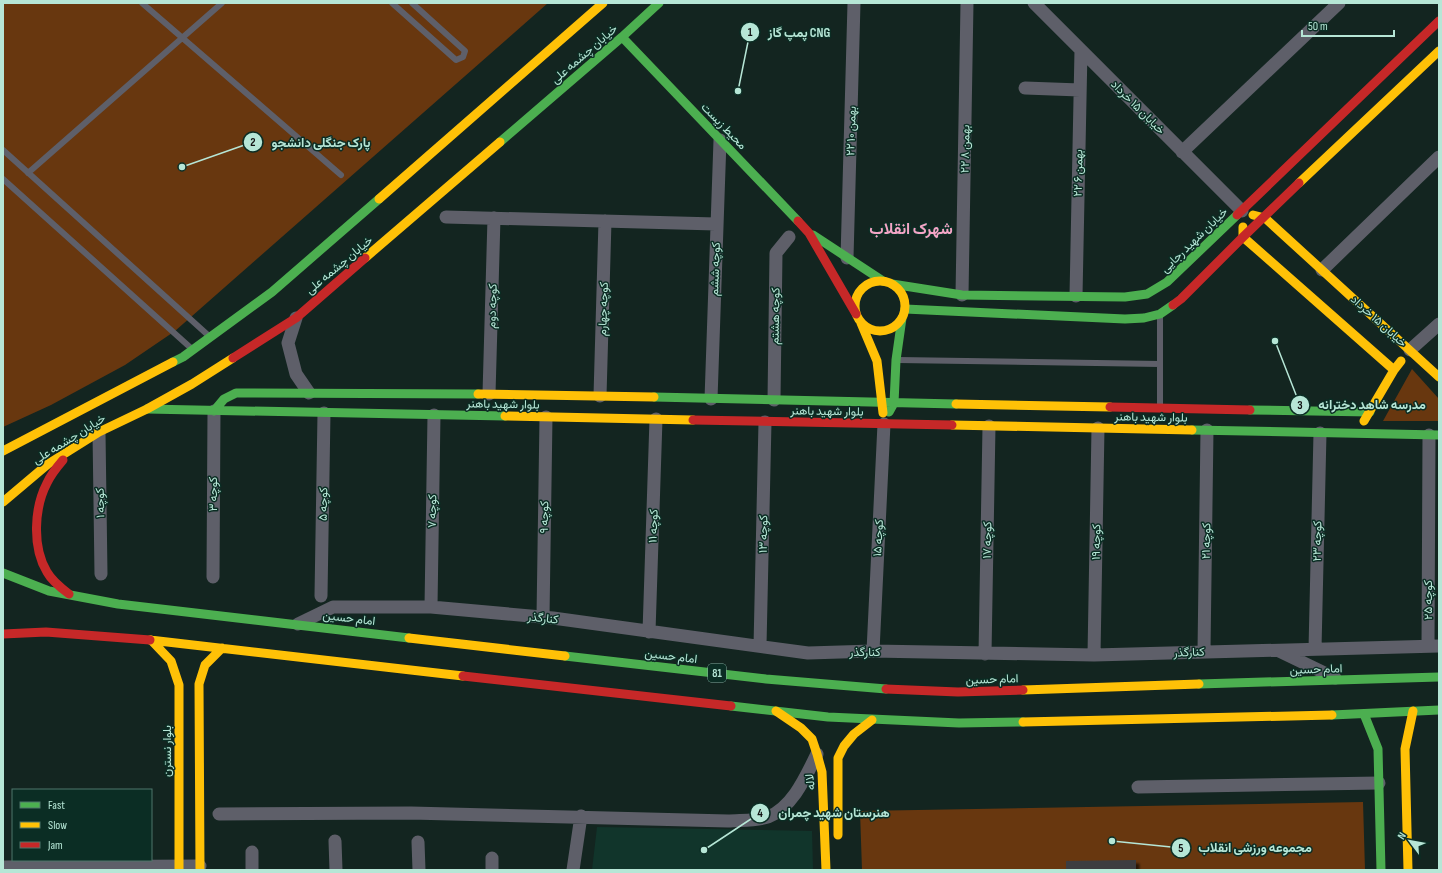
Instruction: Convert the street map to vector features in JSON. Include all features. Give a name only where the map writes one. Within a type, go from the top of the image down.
[{"type":"street","name":"خیابان چشمه علی","points":[[3,451],[193,351],[211,338],[272,292],[603,3]]},
{"type":"street","name":"خیابان چشمه علی","points":[[3,502],[48,464],[99,432],[147,409],[192,384],[296,318],[622,37],[659,3]]},
{"type":"street","name":"۲۲ بهمن ۱۰","points":[[847,258],[854,3]]},
{"type":"street","name":"۲۲ بهمن ۸","points":[[962,295],[967,3]]},
{"type":"street","name":"خیابان ۱۵ خرداد","points":[[1034,3],[1242,211],[1265,218],[1439,377]]},
{"type":"street","points":[[1182,152],[1339,3]]},
{"type":"street","name":"خیابان شهید رجایی","points":[[892,284],[962,295],[1125,297],[1140,296],[1154,292],[1167,282],[1242,211],[1439,21]]},
{"type":"street","name":"محیط زیست","points":[[622,37],[808,232],[883,282]]},
{"type":"street","name":"۲۲ بهمن ۶","points":[[1076,296],[1081,50]]},
{"type":"street","points":[[905,309],[1125,319],[1144,318],[1160,314],[1181,299],[1243,237],[1265,218],[1439,51]]},
{"type":"street","points":[[1025,88],[1080,90]]},
{"type":"street","name":"کوچه ششم","points":[[711,398],[720,140]]},
{"type":"street","points":[[1322,270],[1439,157]]},
{"type":"street","points":[[1242,211],[1243,237],[1394,370]]},
{"type":"street","points":[[446,217],[716,224]]},
{"type":"street","name":"کوچه دوم","points":[[489,394],[494,218]]},
{"type":"street","name":"کوچه چهارم","points":[[600,396],[605,221]]},
{"type":"street","name":"محیط زیست","points":[[808,232],[856,314]]},
{"type":"street","name":"کوچه هشتم","points":[[774,400],[776,253],[789,237]]},
{"type":"street","points":[[873,282],[892,284],[900,291],[904,299],[905,309],[902,318],[896,360],[894,403],[884,424],[876,361],[861,322],[856,314],[855,304],[858,295],[864,287],[873,282]]},
{"type":"street","points":[[296,318],[288,343],[296,374],[309,393]]},
{"type":"street","points":[[861,322],[868,329],[878,332],[896,326],[902,318]]},
{"type":"street","points":[[1356,434],[1394,370],[1410,350],[1439,324]]},
{"type":"street","name":"بلوار شهید باهنر","points":[[214,411],[224,400],[236,393],[309,393],[489,394],[1370,412]]},
{"type":"street","name":"بلوار شهید باهنر","points":[[147,409],[1434,435]]},
{"type":"street","name":"کوچه ۳","points":[[212,577],[214,411]]},
{"type":"street","name":"کوچه ۵","points":[[321,596],[324,413]]},
{"type":"street","name":"کوچه ۷","points":[[431,607],[434,415]]},
{"type":"street","name":"کوچه ۹","points":[[542,617],[546,417]]},
{"type":"street","name":"کوچه ۱۱","points":[[649,632],[656,419]]},
{"type":"street","name":"کوچه ۱۳","points":[[760,646],[765,422]]},
{"type":"street","name":"کوچه ۱۵","points":[[873,652],[884,424]]},
{"type":"street","name":"کوچه ۱۷","points":[[985,654],[989,426]]},
{"type":"street","name":"کوچه ۱۹","points":[[1094,655],[1098,428]]},
{"type":"street","name":"کوچه ۲۱","points":[[1204,651],[1207,430]]},
{"type":"street","name":"کوچه ۱","points":[[99,432],[101,574]]},
{"type":"street","name":"کوچه ۲۳","points":[[1315,649],[1320,433]]},
{"type":"street","name":"کوچه ۲۵","points":[[1434,435],[1434,646]]},
{"type":"street","points":[[69,594],[48,573],[41,555],[38,538],[38,521],[40,506],[46,484],[53,472],[72,449]]},
{"type":"street","name":"امام حسین","points":[[3,573],[49,591],[118,604],[766,679],[892,690],[958,692],[1439,677]]},
{"type":"street","name":"کنارگذر","points":[[297,624],[333,607],[431,607],[542,617],[808,653],[873,652],[1094,655],[1434,646]]},
{"type":"street","points":[[3,634],[46,632],[151,640],[828,717],[872,720],[960,724],[1364,714],[1439,710]]},
{"type":"street","name":"بلوار نسترن","points":[[151,640],[171,661],[179,684],[179,868]]},
{"type":"street","points":[[3,867],[200,868],[199,684],[205,665],[222,648]]},
{"type":"street","points":[[1278,650],[1338,680]]},
{"type":"street","name":"لاله","points":[[776,711],[800,728],[823,751],[822,772],[826,870]]},
{"type":"street","points":[[1408,870],[1401,748],[1413,711]]},
{"type":"street","points":[[1364,714],[1381,748],[1379,783],[1381,870]]},
{"type":"street","points":[[838,842],[838,758],[844,746],[854,734],[872,720]]},
{"type":"street","points":[[219,814],[415,813],[581,816],[728,821],[768,817],[783,807],[795,794],[823,751],[834,752],[838,758]]},
{"type":"street","points":[[1138,787],[1379,783]]},
{"type":"street","points":[[573,870],[581,816]]},
{"type":"street","points":[[335,841],[336,870]]},
{"type":"street","points":[[418,842],[419,870]]},
{"type":"street","points":[[252,852],[252,870]]},
{"type":"lane","points":[[142,3],[341,175]]},
{"type":"lane","points":[[28,173],[222,3]]},
{"type":"lane","points":[[392,3],[456,60],[463,57],[465,51],[412,3]]},
{"type":"lane","points":[[3,150],[211,338]]},
{"type":"lane","points":[[3,179],[193,351]]},
{"type":"lane","points":[[1160,314],[1160,407]]},
{"type":"lane","points":[[896,360],[1160,364]]},
{"type":"shaded area","points":[[3,3],[548,3],[175,331],[125,365],[51,405],[3,427]]},
{"type":"shaded area","points":[[1412,369],[1439,399],[1439,421],[1383,421]]},
{"type":"shaded area","points":[[1363,802],[1365,870],[862,870],[860,811]]},
{"type":"shaded area","points":[[597,827],[812,831],[813,870],[592,870]]},
{"type":"building","points":[[1136,860],[1136,870],[1066,870],[1066,861]]},
{"type":"traffic: fast","points":[[500,142],[622,37],[659,3]]},
{"type":"traffic: fast","points":[[622,37],[798,221]]},
{"type":"traffic: fast","points":[[173,362],[183,357],[272,292],[379,199]]},
{"type":"traffic: fast","points":[[892,284],[962,295],[1125,297],[1147,294],[1167,282],[1237,215]]},
{"type":"traffic: fast","points":[[813,235],[883,281]]},
{"type":"traffic: fast","points":[[905,309],[1125,319],[1144,318],[1160,314],[1173,305]]},
{"type":"traffic: fast","points":[[889,412],[894,403],[896,360],[902,318]]},
{"type":"traffic: fast","points":[[214,411],[224,399],[236,393],[478,394]]},
{"type":"traffic: fast","points":[[654,397],[956,404]]},
{"type":"traffic: fast","points":[[147,409],[505,416]]},
{"type":"traffic: fast","points":[[1250,410],[1370,412]]},
{"type":"traffic: fast","points":[[1192,430],[1439,435]]},
{"type":"traffic: fast","points":[[3,573],[49,591],[118,604],[409,638]]},
{"type":"traffic: fast","points":[[565,656],[766,679],[886,689]]},
{"type":"traffic: fast","points":[[1199,684],[1439,677]]},
{"type":"traffic: fast","points":[[731,706],[828,717],[959,723],[1023,722]]},
{"type":"traffic: fast","points":[[1332,715],[1439,710]]},
{"type":"traffic: fast","points":[[1364,714],[1378,749],[1381,870]]},
{"type":"traffic: slow","points":[[379,199],[603,3]]},
{"type":"traffic: slow","points":[[1299,183],[1439,51]]},
{"type":"traffic: slow","points":[[365,258],[500,142]]},
{"type":"traffic: slow","points":[[1253,215],[1265,218],[1439,377]]},
{"type":"traffic: slow","points":[[1243,227],[1243,237],[1394,370]]},
{"type":"traffic: slow","points":[[880,281],[889,283],[898,288],[903,297],[905,306],[903,315],[898,324],[889,329],[880,331],[871,329],[862,324],[857,315],[855,306],[857,297],[862,288],[871,283],[880,281]]},
{"type":"traffic: slow","points":[[861,323],[877,361],[883,413]]},
{"type":"traffic: slow","points":[[3,502],[48,464],[99,432],[147,409],[192,384],[233,358]]},
{"type":"traffic: slow","points":[[1364,421],[1394,370],[1401,361]]},
{"type":"traffic: slow","points":[[3,451],[173,362]]},
{"type":"traffic: slow","points":[[478,394],[654,397]]},
{"type":"traffic: slow","points":[[956,404],[1110,407]]},
{"type":"traffic: slow","points":[[505,416],[693,420]]},
{"type":"traffic: slow","points":[[952,425],[1192,430]]},
{"type":"traffic: slow","points":[[409,638],[565,656]]},
{"type":"traffic: slow","points":[[150,640],[463,676]]},
{"type":"traffic: slow","points":[[151,640],[171,661],[179,685],[179,870]]},
{"type":"traffic: slow","points":[[200,870],[199,684],[205,665],[222,648]]},
{"type":"traffic: slow","points":[[1023,690],[1199,684]]},
{"type":"traffic: slow","points":[[776,711],[801,728],[812,739],[817,754],[822,772],[826,870]]},
{"type":"traffic: slow","points":[[1408,870],[1405,749],[1413,711]]},
{"type":"traffic: slow","points":[[1023,722],[1332,715]]},
{"type":"traffic: slow","points":[[838,835],[838,758],[844,746],[854,734],[872,720]]},
{"type":"traffic: jam","points":[[1237,215],[1439,21]]},
{"type":"traffic: jam","points":[[1173,305],[1181,299],[1299,183]]},
{"type":"traffic: jam","points":[[798,221],[809,233],[856,314]]},
{"type":"traffic: jam","points":[[233,358],[296,318],[365,258]]},
{"type":"traffic: jam","points":[[1110,407],[1250,410]]},
{"type":"traffic: jam","points":[[693,420],[952,425]]},
{"type":"traffic: jam","points":[[63,460],[50,477],[43,493],[39,504],[36,528],[42,562],[54,581],[69,594]]},
{"type":"traffic: jam","points":[[3,634],[46,632],[150,640]]},
{"type":"traffic: jam","points":[[463,676],[731,706]]},
{"type":"traffic: jam","points":[[886,689],[958,692],[1023,690]]},
{"type":"place","name":"پمپ گاز CNG","points":[[738,91]]},
{"type":"place","name":"پارک جنگلی دانشجو","points":[[182,167]]},
{"type":"place","name":"مدرسه شاهد دخترانه","points":[[1275,341]]},
{"type":"place","name":"مجموعه ورزشی انقلاب","points":[[1112,841]]},
{"type":"place","name":"هنرستان شهید چمران","points":[[704,850]]},
{"type":"district","name":"شهرک انقلاب","points":[[911,228]]}]
